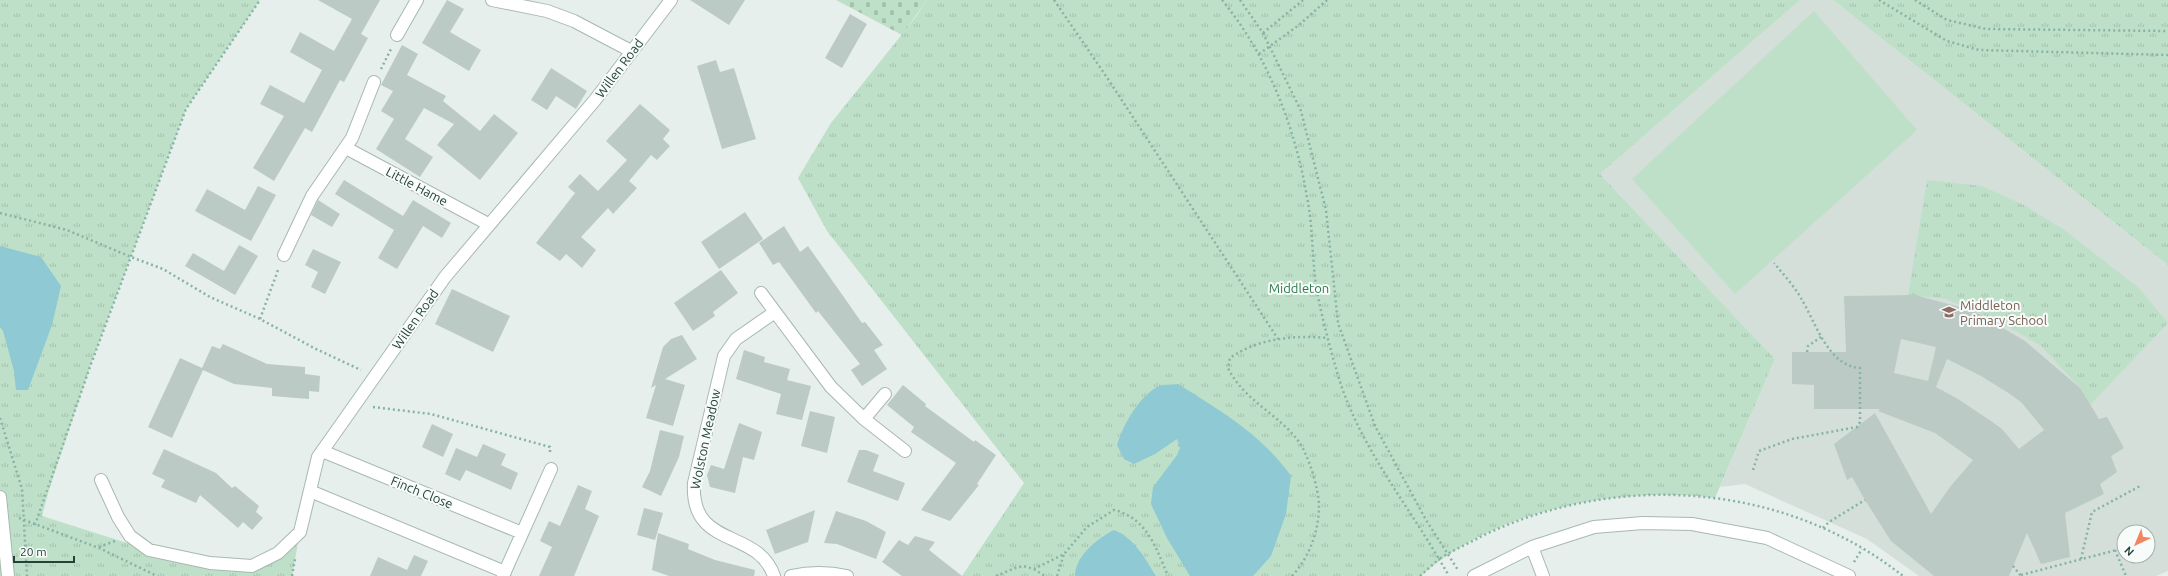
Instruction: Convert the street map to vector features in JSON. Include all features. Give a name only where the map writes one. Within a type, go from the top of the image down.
[{"type":"street","points":[[397,35],[417,0]]},
{"type":"street","points":[[492,0],[547,11],[574,21],[631,51]]},
{"type":"street","name":"Willen Road","points":[[101,480],[118,517],[130,536],[149,550],[210,563],[252,566],[278,554],[300,532],[315,464],[322,451],[445,277],[488,224],[595,100],[671,0]]},
{"type":"street","points":[[284,254],[312,196],[332,165],[346,148],[374,82]]},
{"type":"street","name":"Little Hame","points":[[346,148],[488,224]]},
{"type":"street","points":[[761,293],[831,387],[864,419],[905,451]]},
{"type":"street","name":"Wolston Meadow","points":[[774,576],[764,560],[755,551],[706,525],[696,512],[693,499],[694,484],[724,356],[736,339],[775,312]]},
{"type":"street","points":[[864,419],[885,394]]},
{"type":"street","name":"Finch Close","points":[[322,451],[522,533]]},
{"type":"street","points":[[310,491],[504,574],[551,469]]},
{"type":"street","points":[[1,502],[8,576]]},
{"type":"street","points":[[1474,576],[1532,547],[1594,528],[1643,523],[1692,524],[1767,538],[1848,576]]},
{"type":"street","points":[[1532,547],[1542,576]]},
{"type":"street","points":[[791,576],[807,573],[831,573],[847,576]]},
{"type":"path","points":[[35,525],[186,109],[260,0]]},
{"type":"path","points":[[1054,0],[1111,82],[1278,339]]},
{"type":"path","points":[[1222,0],[1259,54],[1272,81],[1297,152],[1308,205],[1316,285],[1328,338],[1350,408],[1374,458],[1449,576]]},
{"type":"path","points":[[1240,0],[1263,33],[1301,111],[1326,210],[1338,323],[1375,426],[1426,520],[1462,576]]},
{"type":"path","points":[[1263,33],[1303,0]]},
{"type":"path","points":[[1259,54],[1327,0]]},
{"type":"path","points":[[1879,0],[1947,41],[1979,50],[2168,55]]},
{"type":"path","points":[[1915,0],[1947,20],[1986,29],[2168,32]]},
{"type":"path","points":[[374,82],[397,35]]},
{"type":"path","points":[[0,213],[67,230],[131,258],[164,269],[210,297],[260,319],[374,378]]},
{"type":"path","points":[[260,319],[284,254]]},
{"type":"path","points":[[1752,470],[1759,451],[1792,439],[1856,427],[1860,422],[1860,368],[1852,368],[1826,347],[1802,300],[1774,263]]},
{"type":"path","points":[[1292,576],[1309,552],[1319,506],[1308,459],[1299,442],[1240,388],[1228,368],[1230,358],[1240,350],[1278,339],[1306,336],[1328,338]]},
{"type":"path","points":[[1807,352],[1808,346],[1821,337]]},
{"type":"path","points":[[355,405],[431,414],[550,447],[551,469]]},
{"type":"path","points":[[0,418],[22,489],[27,576]]},
{"type":"path","points":[[2080,560],[2092,512],[2142,485]]},
{"type":"path","points":[[1420,576],[1448,553],[1511,522],[1589,500],[1626,495],[1694,495],[1747,503],[1778,511],[1823,528],[1862,549],[1903,576]]},
{"type":"path","points":[[1823,528],[1829,522],[1865,500]]},
{"type":"path","points":[[1,502],[24,521],[99,548],[157,576]]},
{"type":"path","points":[[1057,576],[1064,554],[1087,527],[1114,510],[1125,513],[1148,532],[1168,576]]},
{"type":"path","points":[[2013,566],[2021,575],[2115,550],[2126,576]]},
{"type":"path","points":[[1034,569],[1064,554]]},
{"type":"path","points":[[996,576],[1023,566],[1034,569],[1045,576]]},
{"type":"shaded area","name":"Middleton Primary School","points":[[1800,0],[1833,0],[2168,265],[2168,571],[2156,576],[1919,576],[1867,539],[1745,484],[1720,487],[1775,359],[1600,174]]},
{"type":"green space","points":[[0,0],[260,0],[186,109],[91,364],[49,490],[42,516],[149,550],[252,566],[300,532],[292,576],[0,576]]},
{"type":"green space","points":[[836,0],[927,0],[902,35]]},
{"type":"green space","name":"Middleton","points":[[927,0],[1800,0],[1600,174],[1775,359],[1715,498],[1678,495],[1639,495],[1559,507],[1521,519],[1484,534],[1451,553],[1421,576],[962,576],[1024,483],[827,231],[798,178],[831,123],[915,18]]},
{"type":"green space","points":[[1833,0],[2168,0],[2168,265]]},
{"type":"green space","points":[[1814,11],[1917,130],[1735,294],[1632,179]]},
{"type":"green space","points":[[1927,180],[1982,186],[2022,204],[2063,229],[2139,288],[2168,323],[2090,405],[2080,388],[2041,346],[2000,322],[1946,299],[1908,295]]},
{"type":"water","points":[[0,246],[41,257],[61,286],[52,325],[28,390],[16,390],[14,371],[3,331],[0,327]]},
{"type":"water","points":[[1178,384],[1239,424],[1267,448],[1291,476],[1286,514],[1271,556],[1253,576],[1190,576],[1167,538],[1151,504],[1153,487],[1177,455],[1180,448],[1177,439],[1155,454],[1134,464],[1124,459],[1117,445],[1128,420],[1145,397],[1159,386]]},
{"type":"water","points":[[1114,530],[1128,538],[1143,555],[1156,576],[1075,576],[1079,562],[1088,548]]},
{"type":"building","points":[[318,0],[380,0],[361,34],[368,38],[344,82],[340,80],[312,132],[305,128],[274,181],[253,168],[284,116],[260,104],[270,85],[304,103],[322,70],[290,52],[300,32],[334,51],[352,19]]},
{"type":"building","points":[[447,0],[464,9],[450,32],[481,50],[469,71],[422,43]]},
{"type":"building","points":[[690,0],[745,0],[729,25]]},
{"type":"building","points":[[850,14],[867,24],[842,68],[825,58]]},
{"type":"building","points":[[402,45],[418,54],[407,75],[446,96],[443,101],[480,131],[494,114],[518,133],[480,180],[437,145],[454,124],[424,108],[405,139],[433,157],[420,177],[376,149],[394,119],[381,111],[393,91],[381,85]]},
{"type":"building","points":[[716,60],[720,72],[734,68],[756,139],[722,149],[697,66]]},
{"type":"building","points":[[551,68],[587,91],[576,109],[556,96],[547,110],[531,100]]},
{"type":"building","points":[[640,104],[670,130],[663,139],[670,146],[657,160],[651,155],[629,181],[637,188],[613,214],[608,208],[581,237],[596,250],[582,268],[566,254],[560,261],[536,243],[575,193],[568,187],[580,174],[598,191],[627,160],[606,141]]},
{"type":"building","points":[[344,180],[403,216],[413,200],[451,223],[442,238],[423,226],[397,269],[378,258],[394,230],[335,194]]},
{"type":"building","points":[[258,186],[276,195],[251,241],[195,211],[207,189],[245,210]]},
{"type":"building","points":[[318,200],[340,214],[332,227],[311,215]]},
{"type":"building","points":[[745,212],[763,239],[719,269],[701,242]]},
{"type":"building","points":[[784,226],[800,252],[808,246],[862,323],[865,322],[883,345],[874,350],[887,369],[862,386],[851,370],[860,364],[818,311],[816,313],[779,262],[773,265],[759,243]]},
{"type":"building","points":[[239,245],[258,256],[235,295],[185,266],[193,253],[224,271]]},
{"type":"building","points":[[313,249],[341,262],[325,294],[311,287],[318,272],[305,265]]},
{"type":"building","points":[[721,270],[738,293],[713,312],[715,316],[693,331],[674,303]]},
{"type":"building","points":[[452,289],[510,316],[493,352],[435,324]]},
{"type":"building","name":"Middleton Primary School","points":[[1915,295],[1974,311],[2025,341],[2080,388],[2099,419],[2107,417],[2124,448],[2111,456],[2117,472],[2100,484],[2104,494],[2065,513],[2070,557],[2041,564],[2027,533],[2009,576],[1934,576],[1891,541],[1852,477],[1847,480],[1834,444],[1875,413],[1931,514],[1950,487],[1973,460],[1935,433],[1878,411],[1880,409],[1814,409],[1814,385],[1792,384],[1792,352],[1846,352],[1844,296]],"holes":[[[1901,339],[1936,347],[1928,381],[1894,373]],[[1947,359],[1981,376],[2010,394],[2022,403],[2044,430],[2019,449],[2002,429],[1958,399],[1936,387]]]},
{"type":"building","points":[[682,335],[697,359],[665,379],[685,385],[673,426],[646,418],[656,385],[651,388],[663,347],[671,339]]},
{"type":"building","points":[[223,344],[267,364],[305,367],[305,374],[320,376],[319,392],[309,391],[309,399],[272,396],[272,388],[234,384],[203,370],[172,438],[148,427],[180,358],[202,368],[212,346],[220,349]]},
{"type":"building","points":[[744,350],[765,357],[764,362],[790,369],[787,380],[811,386],[802,420],[776,414],[781,394],[736,379]]},
{"type":"building","points":[[903,385],[926,404],[925,406],[974,442],[975,440],[996,455],[977,484],[979,485],[950,521],[921,510],[956,463],[911,432],[914,427],[887,405]]},
{"type":"building","points":[[810,411],[835,417],[827,453],[801,446]]},
{"type":"building","points":[[739,423],[762,432],[754,460],[743,457],[735,493],[710,487],[707,475],[711,465],[724,469]]},
{"type":"building","points":[[432,424],[453,434],[443,457],[422,447]]},
{"type":"building","points":[[660,430],[684,436],[679,457],[661,496],[642,487],[650,471]]},
{"type":"building","points":[[483,444],[506,454],[501,465],[518,473],[511,490],[466,470],[460,481],[445,474],[456,448],[477,457]]},
{"type":"building","points":[[164,449],[216,473],[232,488],[235,486],[259,506],[256,512],[263,518],[252,530],[243,522],[238,528],[200,495],[196,503],[161,487],[165,480],[152,474]]},
{"type":"building","points":[[859,450],[866,450],[879,455],[873,471],[905,483],[898,501],[847,482]]},
{"type":"building","points":[[578,485],[592,491],[585,509],[599,516],[574,576],[539,576],[552,547],[540,541],[549,521],[560,526]]},
{"type":"building","points":[[644,508],[663,513],[655,540],[637,535]]},
{"type":"building","points":[[815,510],[808,542],[775,554],[766,530]]},
{"type":"building","points":[[836,511],[866,521],[886,532],[876,559],[837,544],[824,543]]},
{"type":"building","points":[[658,533],[689,544],[688,549],[715,560],[755,570],[754,576],[669,576],[652,570]]},
{"type":"building","points":[[915,536],[935,542],[929,550],[962,576],[902,576],[882,562],[899,540],[908,545]]},
{"type":"building","points":[[414,555],[428,561],[421,576],[370,576],[378,557],[407,570]]},
{"type":"place","name":"Middleton Primary School","points":[[1949,312]]}]
